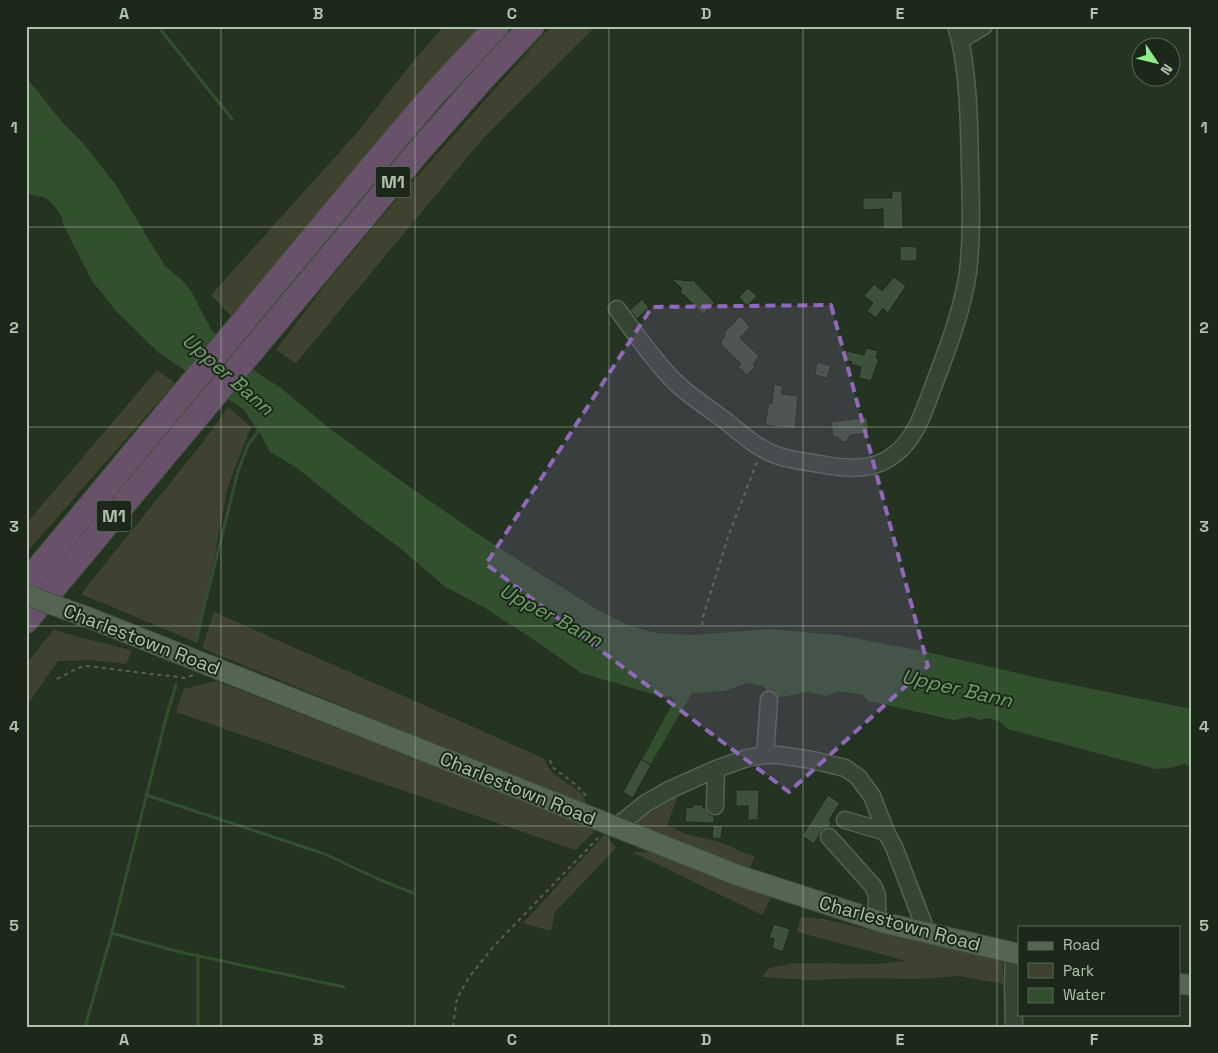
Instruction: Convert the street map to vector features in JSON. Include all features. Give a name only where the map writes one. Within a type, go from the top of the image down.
[{"type":"highway","name":"M1","points":[[26,583],[433,95],[497,26]]},
{"type":"highway","name":"M1","points":[[26,621],[418,152],[532,26]]},
{"type":"main road","name":"Charlestown Road","points":[[26,595],[87,617],[737,875],[877,921],[1017,954]]},
{"type":"street","points":[[617,309],[647,349],[675,381],[688,393],[762,448],[778,456],[842,468],[871,466],[882,463],[905,445],[912,436],[940,368],[963,298],[968,272],[971,216],[970,147],[965,64],[958,33],[984,26]]},
{"type":"street","points":[[765,755],[770,700]]},
{"type":"street","points":[[608,824],[669,790],[716,769],[747,758],[765,755],[812,760],[839,766],[858,777],[872,796],[927,933]]},
{"type":"street","points":[[715,806],[716,769]]},
{"type":"street","points":[[844,820],[886,832]]},
{"type":"street","points":[[829,838],[874,886],[877,895],[877,921]]},
{"type":"street","points":[[1014,1027],[1012,984],[1017,954]]},
{"type":"path","points":[[702,625],[702,617],[729,534],[762,448]]},
{"type":"path","points":[[57,679],[78,668],[87,666],[185,678],[197,674],[203,663]]},
{"type":"path","points":[[453,1027],[457,998],[470,976],[493,947],[608,824],[585,794],[552,767],[550,760]]},
{"type":"highlighted area","points":[[831,305],[928,666],[789,792],[486,564],[652,307]]},
{"type":"green space","points":[[444,26],[486,26],[231,316],[211,295],[355,135],[411,64]]},
{"type":"green space","points":[[551,26],[596,26],[485,136],[296,363],[276,350],[328,281],[396,200]]},
{"type":"green space","points":[[157,370],[175,383],[26,553],[26,524]]},
{"type":"green space","points":[[228,407],[251,427],[228,486],[198,643],[81,594],[203,442]]},
{"type":"green space","points":[[214,612],[543,758],[549,769],[557,777],[582,795],[588,808],[202,648]]},
{"type":"green space","points":[[54,629],[132,651],[126,664],[91,660],[58,661],[26,707],[26,664]]},
{"type":"green space","points":[[216,681],[597,829],[575,850],[176,712],[184,689]]},
{"type":"green space","points":[[680,790],[667,825],[685,834],[717,841],[755,857],[748,871],[633,825],[634,821]]},
{"type":"green space","points":[[605,834],[616,848],[555,912],[551,931],[523,923]]},
{"type":"green space","points":[[632,852],[659,852],[773,893],[762,915]]},
{"type":"green space","points":[[801,917],[823,919],[1003,961],[1003,984],[959,976],[916,979],[810,980],[762,977],[769,968],[795,963],[875,964],[907,961],[797,932]]},
{"type":"water","name":"Upper Bann","points":[[26,77],[63,123],[83,143],[116,185],[165,266],[181,279],[191,291],[212,331],[256,372],[281,388],[329,428],[400,480],[476,533],[596,609],[627,625],[656,633],[693,635],[769,629],[838,635],[927,652],[1038,678],[1192,709],[1192,767],[1184,764],[1156,769],[1008,729],[999,721],[987,718],[980,720],[970,717],[954,720],[868,701],[863,695],[847,692],[836,692],[826,696],[808,692],[781,697],[769,696],[764,686],[747,683],[725,691],[692,693],[650,765],[642,760],[674,701],[671,696],[663,697],[581,673],[485,608],[444,586],[400,548],[297,468],[270,452],[243,409],[159,353],[117,312],[92,281],[55,207],[43,197],[26,193]]},
{"type":"building","points":[[892,191],[902,191],[903,229],[883,229],[883,209],[863,210],[863,198],[892,198]]},
{"type":"building","points":[[900,246],[917,247],[917,261],[900,261]]},
{"type":"building","points":[[894,277],[906,286],[888,313],[883,308],[876,318],[867,311],[873,303],[864,296],[874,284],[882,291]]},
{"type":"building","points":[[672,279],[693,280],[715,303],[703,314],[684,295],[681,295],[681,288]]},
{"type":"building","points":[[748,288],[757,296],[747,306],[739,297]]},
{"type":"building","points":[[642,299],[649,308],[637,319],[630,310]]},
{"type":"building","points":[[740,316],[750,327],[740,338],[759,356],[753,365],[755,367],[747,375],[738,366],[741,364],[721,344],[722,339],[726,335],[724,333]]},
{"type":"building","points":[[866,348],[878,351],[876,358],[879,359],[871,381],[859,378],[861,367],[844,360],[847,351],[864,355]]},
{"type":"building","points":[[817,362],[831,366],[827,378],[815,375]]},
{"type":"building","points":[[774,384],[783,386],[781,394],[798,396],[795,429],[765,425],[769,403],[772,404]]},
{"type":"building","points":[[867,417],[869,433],[850,435],[847,441],[844,442],[837,437],[833,437],[831,422]]},
{"type":"building","points":[[641,759],[651,765],[633,798],[623,792]]},
{"type":"building","points":[[736,790],[759,790],[758,820],[748,820],[748,806],[736,806]]},
{"type":"building","points":[[828,795],[840,803],[829,820],[832,822],[829,827],[822,830],[814,844],[802,836]]},
{"type":"building","points":[[692,805],[703,805],[703,808],[706,808],[709,814],[714,816],[714,823],[685,822],[686,807],[692,808]]},
{"type":"building","points":[[713,825],[723,826],[721,839],[712,838]]},
{"type":"building","points":[[774,924],[790,929],[783,952],[772,948],[774,939],[769,937]]},
{"type":"waterway","points":[[160,26],[161,30],[232,119]]},
{"type":"waterway","name":"Upper Bann","points":[[197,636],[238,471],[248,445],[261,427]]},
{"type":"waterway","points":[[85,1027],[111,936],[176,685]]},
{"type":"waterway","points":[[146,795],[325,854],[413,893]]},
{"type":"waterway","points":[[111,933],[180,952],[344,987]]},
{"type":"waterway","points":[[198,956],[198,1027]]}]
